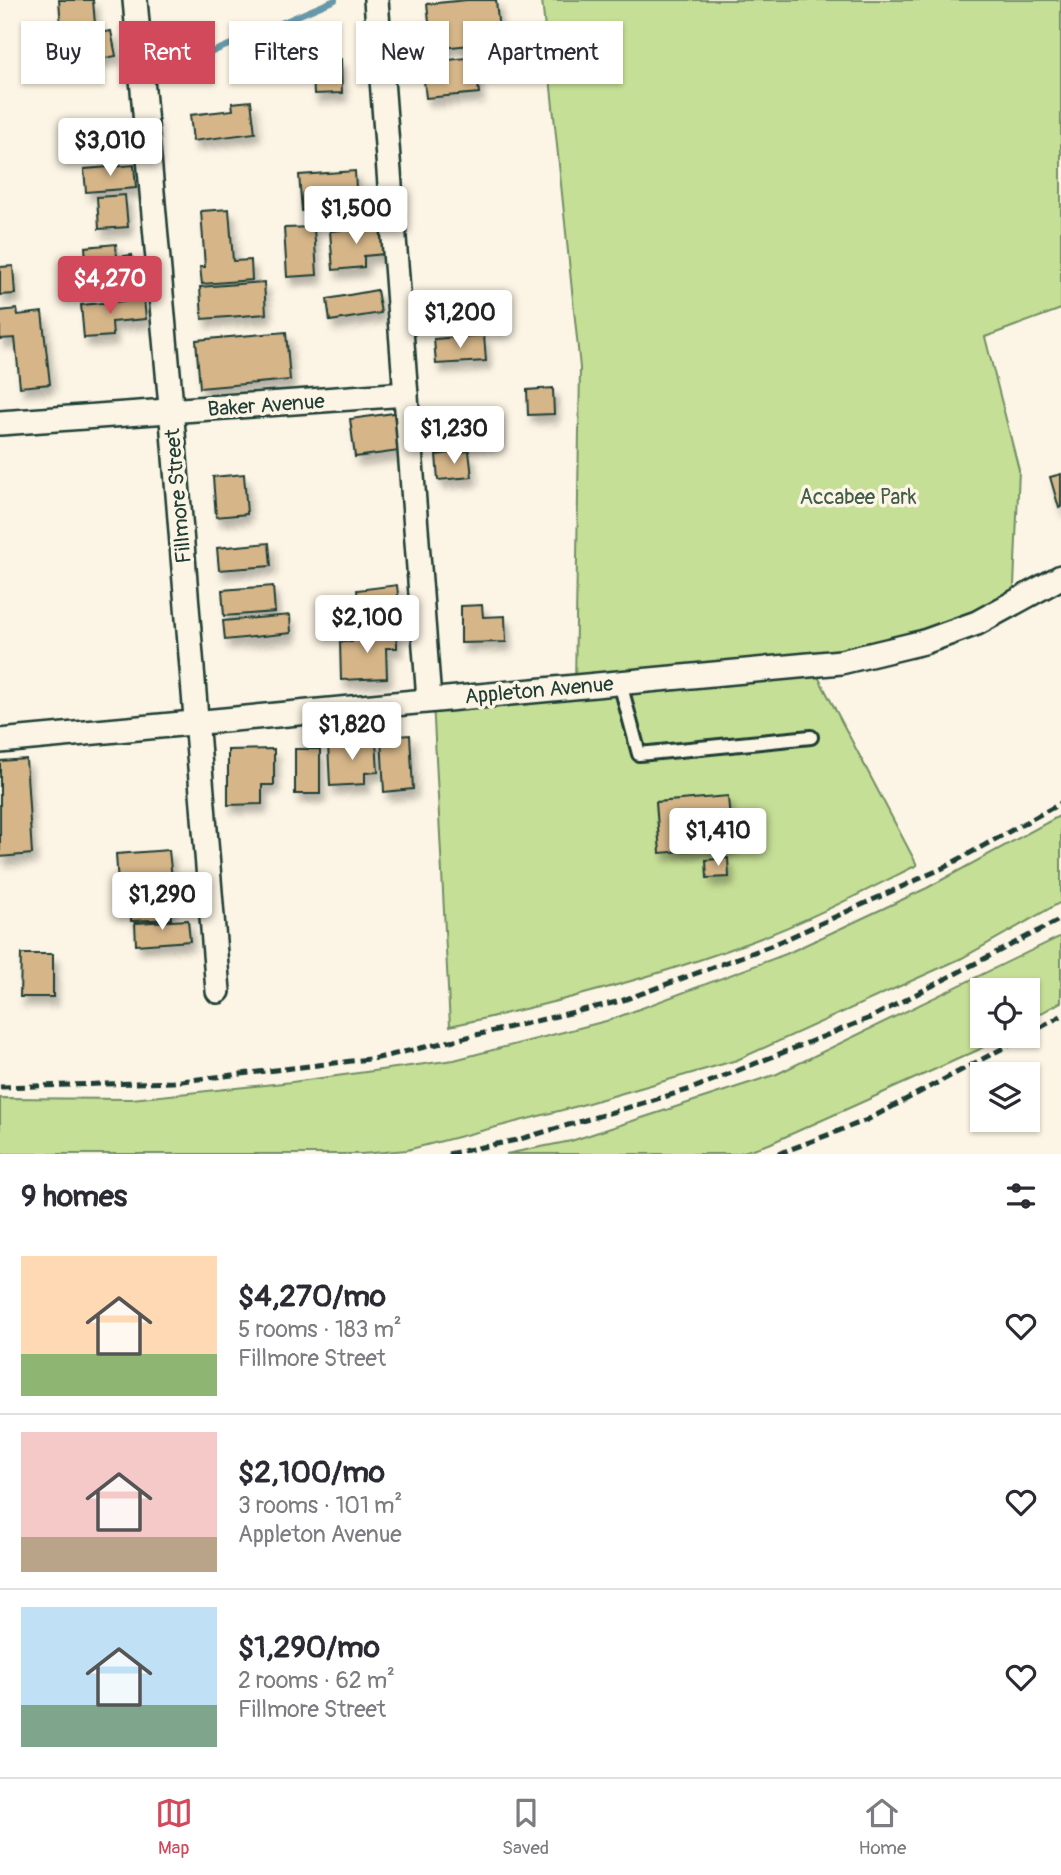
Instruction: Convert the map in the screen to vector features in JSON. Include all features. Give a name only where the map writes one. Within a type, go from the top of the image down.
[{"type":"street","name":"Fillmore Street","points":[[135,0],[218,991]]},
{"type":"street","points":[[376,0],[429,700]]},
{"type":"street","name":"Baker Avenue","points":[[0,423],[406,394]]},
{"type":"street","name":"Appleton Avenue","points":[[0,741],[810,666],[884,653],[924,642],[977,623],[1061,577]]},
{"type":"lane","points":[[620,684],[639,754],[811,737]]},
{"type":"green space","name":"Accabee Park","points":[[542,0],[1061,0],[1061,309],[985,337],[1019,470],[1014,586],[1017,601],[924,642],[575,686],[580,368],[551,84],[623,84],[623,21],[544,21]]},
{"type":"green space","points":[[813,667],[917,865],[795,924],[679,967],[527,1009],[450,1026],[433,701]]},
{"type":"green space","points":[[1061,815],[1061,902],[962,958],[737,1060],[578,1106],[407,1150],[362,1154],[0,1154],[0,1098],[132,1099],[292,1082],[454,1060],[610,1020],[786,954],[927,888]]},
{"type":"green space","points":[[1061,936],[1061,1002],[1040,1014],[1040,978],[975,978]]},
{"type":"green space","points":[[970,980],[970,1048],[981,1048],[769,1144],[737,1154],[506,1154],[571,1141],[777,1074]]},
{"type":"building","points":[[59,0],[93,0],[95,21],[61,21]]},
{"type":"building","points":[[496,0],[498,21],[463,21],[463,46],[449,47],[449,21],[429,21],[427,4]]},
{"type":"building","points":[[111,31],[116,56],[105,58],[105,32]]},
{"type":"building","points":[[463,58],[463,84],[478,84],[479,93],[426,98],[424,84],[449,84],[449,60]]},
{"type":"building","points":[[313,84],[342,84],[342,93],[314,94]]},
{"type":"building","points":[[251,101],[255,133],[193,141],[190,115],[233,110],[232,103]]},
{"type":"building","points":[[134,165],[136,188],[86,192],[84,169]]},
{"type":"building","points":[[355,171],[357,207],[302,211],[299,175]]},
{"type":"building","points":[[125,195],[128,227],[99,229],[97,197]]},
{"type":"building","points":[[229,209],[233,261],[251,260],[252,280],[202,284],[200,267],[205,267],[201,211]]},
{"type":"building","points":[[383,226],[385,254],[364,256],[364,267],[333,270],[330,231]]},
{"type":"building","points":[[314,227],[317,275],[287,277],[284,228]]},
{"type":"building","points":[[116,244],[117,257],[132,255],[135,282],[88,286],[85,247]]},
{"type":"building","points":[[13,266],[15,294],[0,295],[0,267]]},
{"type":"building","points":[[264,282],[266,314],[202,319],[200,287]]},
{"type":"building","points":[[377,290],[381,313],[330,321],[327,299]]},
{"type":"building","points":[[144,299],[146,319],[112,322],[113,336],[84,338],[81,305]]},
{"type":"building","points":[[17,309],[18,315],[42,312],[50,384],[20,387],[15,338],[0,339],[0,311]]},
{"type":"building","points":[[286,332],[290,380],[200,388],[196,340]]},
{"type":"building","points":[[484,335],[486,361],[436,364],[434,339]]},
{"type":"building","points":[[553,388],[554,414],[528,415],[527,390]]},
{"type":"building","points":[[497,410],[499,440],[443,444],[441,413]]},
{"type":"building","points":[[394,413],[399,451],[355,457],[350,419]]},
{"type":"building","points":[[469,451],[472,477],[438,480],[436,455]]},
{"type":"building","points":[[244,474],[247,514],[216,517],[213,477]]},
{"type":"building","points":[[1061,474],[1061,507],[1059,508],[1050,477]]},
{"type":"building","points":[[269,543],[271,566],[219,570],[217,548]]},
{"type":"building","points":[[397,585],[400,613],[360,618],[357,590]]},
{"type":"building","points":[[273,586],[275,612],[224,616],[222,590]]},
{"type":"building","points":[[482,605],[483,617],[505,616],[506,642],[461,643],[461,606]]},
{"type":"building","points":[[290,615],[291,633],[225,640],[223,621]]},
{"type":"building","points":[[397,631],[397,648],[386,648],[387,678],[341,680],[340,642],[352,642],[352,632]]},
{"type":"building","points":[[410,735],[413,789],[384,792],[381,737]]},
{"type":"building","points":[[376,741],[378,772],[365,773],[365,784],[330,786],[328,744]]},
{"type":"building","points":[[274,749],[274,785],[262,785],[262,804],[228,805],[228,750]]},
{"type":"building","points":[[295,749],[320,749],[320,794],[295,794]]},
{"type":"building","points":[[26,759],[32,854],[0,857],[0,761]]},
{"type":"building","points":[[728,796],[732,847],[660,853],[656,802]]},
{"type":"building","points":[[169,850],[172,879],[118,884],[116,854]]},
{"type":"building","points":[[728,858],[729,877],[707,878],[706,860]]},
{"type":"building","points":[[170,894],[171,919],[131,921],[130,895]]},
{"type":"building","points":[[188,920],[190,941],[136,945],[135,923]]},
{"type":"building","points":[[21,954],[53,954],[53,997],[20,997]]},
{"type":"waterway","points":[[215,51],[335,0]]},
{"type":"railway","points":[[0,1087],[173,1082],[378,1058],[621,1001],[773,945],[943,868],[1061,803]]},
{"type":"railway","points":[[448,1154],[517,1140],[691,1089],[870,1018],[1061,919]]},
{"type":"railway","points":[[1040,1028],[1061,1016]]},
{"type":"railway","points":[[778,1154],[867,1120],[1003,1048]]}]
